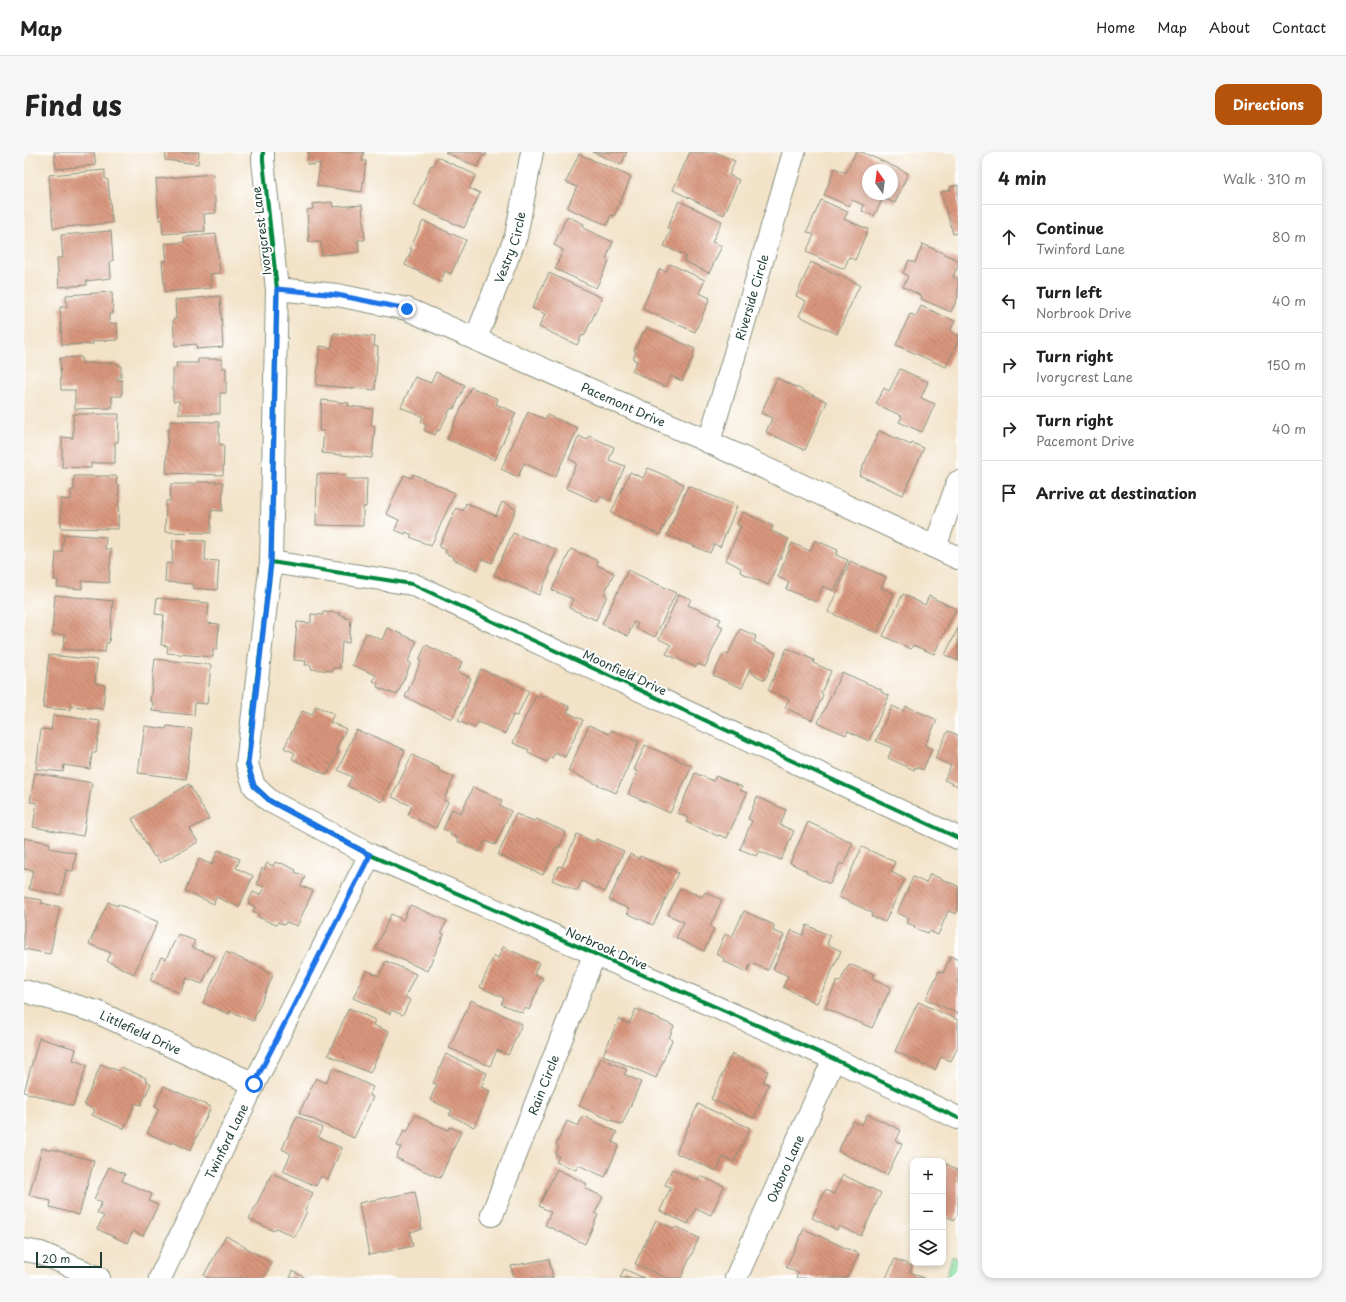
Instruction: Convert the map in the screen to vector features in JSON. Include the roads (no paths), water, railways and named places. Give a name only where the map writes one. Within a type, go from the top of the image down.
[{"type":"street","name":"Ivorycrest Lane","points":[[254,786],[248,764],[271,562],[277,289],[263,152]]},
{"type":"street","name":"Vestry Circle","points":[[476,338],[516,236],[532,152]]},
{"type":"street","name":"Riverside Circle","points":[[709,442],[794,152]]},
{"type":"street","name":"Pacemont Drive","points":[[277,289],[337,295],[407,309],[476,338],[709,442],[958,558]]},
{"type":"street","points":[[935,547],[958,482]]},
{"type":"street","name":"Moonfield Drive","points":[[271,562],[412,584],[958,838]]},
{"type":"street","name":"Norbrook Drive","points":[[254,786],[270,801],[370,855],[834,1059],[958,1118]]},
{"type":"street","name":"Twinford Lane","points":[[160,1278],[254,1084],[370,855]]},
{"type":"street","name":"Rain Circle","points":[[492,1215],[595,953]]},
{"type":"street","name":"Littlefield Drive","points":[[24,991],[97,1012],[254,1084]]},
{"type":"street","name":"Oxboro Lane","points":[[736,1278],[834,1059]]},
{"type":"street","points":[[24,1250],[41,1253],[99,1278]]}]
